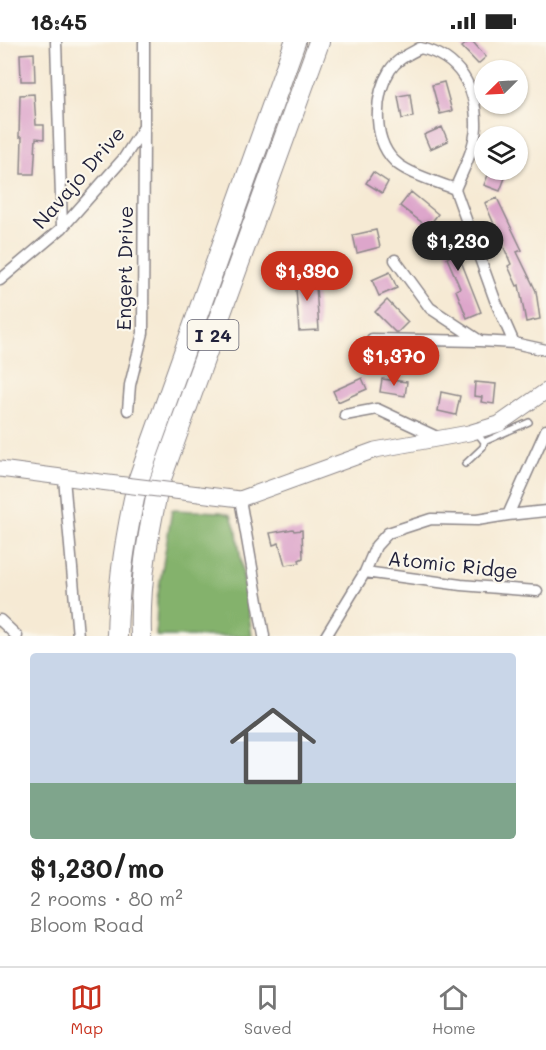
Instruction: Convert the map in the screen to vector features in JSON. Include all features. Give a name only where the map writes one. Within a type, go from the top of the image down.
[{"type":"highway","name":"I 24","points":[[117,636],[118,603],[127,530],[138,481],[295,42]]},
{"type":"highway","name":"I 24","points":[[141,636],[140,611],[147,539],[159,484],[319,42]]},
{"type":"street","points":[[56,42],[62,228]]},
{"type":"street","name":"Navajo Drive","points":[[0,280],[62,228],[124,158],[144,127],[144,42]]},
{"type":"street","points":[[455,189],[399,165],[380,136],[378,107],[390,69],[402,57],[420,48],[437,52],[464,74],[476,128],[468,158],[455,189],[495,300],[514,343]]},
{"type":"street","name":"Engert Drive","points":[[128,410],[130,385],[142,333],[144,127]]},
{"type":"street","points":[[395,260],[430,308],[480,341]]},
{"type":"street","points":[[372,339],[514,343],[546,350]]},
{"type":"street","points":[[0,469],[240,499],[375,450],[439,438],[480,437],[546,391]]},
{"type":"street","points":[[345,415],[377,409],[439,438]]},
{"type":"street","points":[[508,515],[546,430]]},
{"type":"street","points":[[64,478],[78,636]]},
{"type":"street","points":[[240,499],[264,636]]},
{"type":"street","points":[[326,636],[364,572],[376,546],[388,532],[431,519],[477,520],[546,511]]},
{"type":"street","name":"Atomic Ridge","points":[[364,572],[461,585],[537,591]]},
{"type":"street","points":[[0,620],[17,636]]},
{"type":"lane","points":[[465,464],[483,447],[480,437],[529,422]]},
{"type":"green space","points":[[172,510],[221,512],[231,515],[237,533],[252,636],[156,636],[157,600]]},
{"type":"building","points":[[468,42],[473,42],[486,57],[483,60],[474,60],[462,47]]},
{"type":"building","points":[[34,53],[35,81],[21,81],[20,54]]},
{"type":"building","points":[[444,82],[452,111],[440,114],[432,85]]},
{"type":"building","points":[[34,94],[36,125],[44,125],[44,139],[36,138],[34,174],[21,174],[20,95]]},
{"type":"building","points":[[410,94],[413,117],[402,119],[398,96]]},
{"type":"building","points":[[442,127],[448,141],[430,149],[424,135]]},
{"type":"building","points":[[373,172],[388,182],[382,193],[366,183]]},
{"type":"building","points":[[486,180],[504,180],[500,191],[484,185]]},
{"type":"building","points":[[411,192],[438,214],[428,227],[400,206]]},
{"type":"building","points":[[497,198],[522,250],[517,252],[536,291],[540,319],[526,322],[519,285],[517,286],[508,266],[511,264],[485,203]]},
{"type":"building","points":[[446,223],[481,312],[467,318],[456,290],[460,288],[447,258],[449,257],[439,234],[433,236],[430,230]]},
{"type":"building","points":[[376,230],[380,247],[357,253],[353,235]]},
{"type":"building","points":[[315,272],[319,330],[299,331],[295,274]]},
{"type":"building","points":[[390,272],[397,288],[379,296],[372,280]]},
{"type":"building","points":[[387,300],[408,322],[398,332],[395,332],[375,312]]},
{"type":"building","points":[[362,378],[367,389],[338,402],[333,391]]},
{"type":"building","points":[[382,379],[407,382],[405,396],[380,392]]},
{"type":"building","points":[[475,382],[496,384],[494,404],[481,402],[482,397],[474,396]]},
{"type":"building","points":[[441,392],[460,396],[456,415],[438,411]]},
{"type":"building","points":[[293,529],[294,531],[302,530],[303,558],[299,560],[300,563],[285,565],[279,543],[273,545],[270,533]]}]
